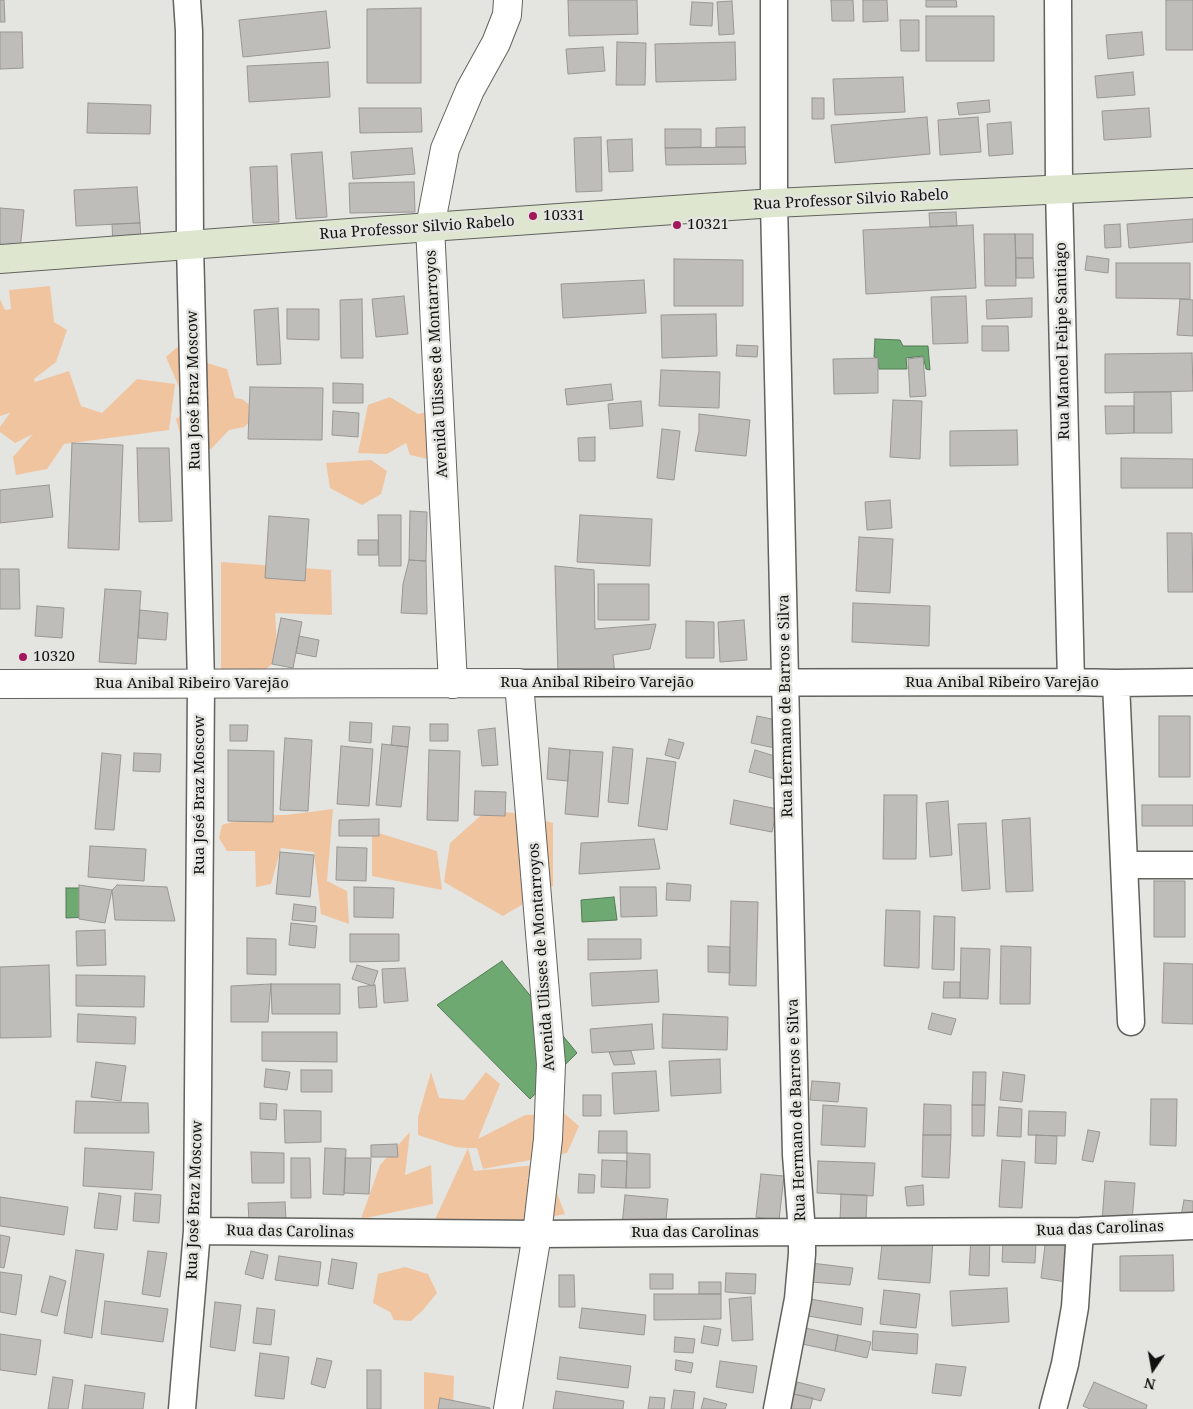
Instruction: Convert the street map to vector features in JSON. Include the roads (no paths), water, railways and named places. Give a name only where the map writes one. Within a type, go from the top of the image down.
[{"type":"main road","name":"Rua Professor Silvio Rabelo","points":[[0,259],[774,204],[1193,183]]},
{"type":"street","name":"Rua José Braz Moscow","points":[[182,1409],[197,1231],[201,683],[190,245],[187,0]]},
{"type":"street","name":"Avenida Ulisses de Montarroyos","points":[[453,684],[430,227],[445,150],[470,90],[496,43],[506,15],[508,0]]},
{"type":"street","name":"Rua Hermano de Barros e Silva","points":[[774,0],[774,204],[796,1155],[802,1232],[798,1299],[777,1409]]},
{"type":"street","name":"Rua Manoel Felipe Santiago","points":[[1058,0],[1059,189],[1072,682]]},
{"type":"street","name":"Rua Anibal Ribeiro Varejão","points":[[0,684],[1193,682]]},
{"type":"street","name":"Avenida Ulisses de Montarroyos","points":[[508,1409],[537,1234],[548,1139],[552,1064],[519,683]]},
{"type":"street","points":[[1116,683],[1132,1022]]},
{"type":"street","points":[[1124,865],[1193,865]]},
{"type":"street","name":"Rua das Carolinas","points":[[197,1231],[537,1234],[1080,1231],[1193,1226]]},
{"type":"street","points":[[1053,1409],[1065,1364],[1075,1307],[1080,1231]]},
{"type":"place","name":"10331","points":[[533,216]]},
{"type":"place","name":"10321","points":[[677,225]]},
{"type":"place","name":"10320","points":[[23,657]]}]
